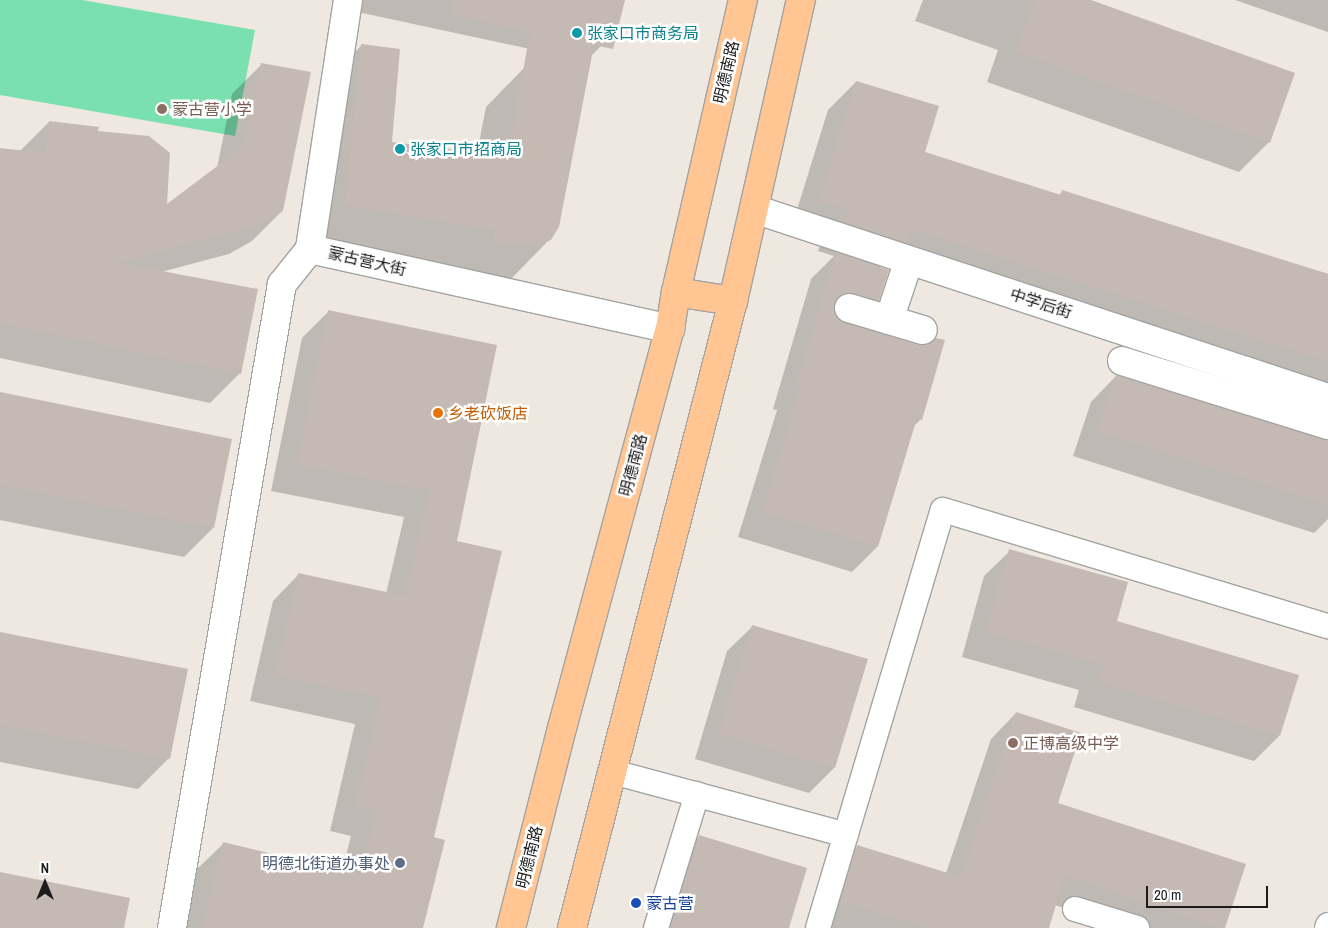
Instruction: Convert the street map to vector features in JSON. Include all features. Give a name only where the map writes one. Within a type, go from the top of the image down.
[{"type":"main road","name":"明德南路","points":[[511,928],[562,728],[670,329],[676,292],[743,0]]},
{"type":"main road","points":[[572,928],[733,301],[801,0]]},
{"type":"main road","points":[[676,292],[733,301]]},
{"type":"street","name":"蒙古营大街","points":[[348,0],[310,249],[670,329]]},
{"type":"street","name":"中学后街","points":[[754,210],[1328,398]]},
{"type":"street","points":[[172,928],[282,284],[310,249]]},
{"type":"street","points":[[889,320],[909,260]]},
{"type":"street","points":[[849,308],[923,330]]},
{"type":"street","points":[[1122,361],[1328,425]]},
{"type":"street","points":[[1242,398],[1250,372]]},
{"type":"lane","points":[[818,928],[943,510],[1328,626]]},
{"type":"lane","points":[[613,772],[846,836]]},
{"type":"lane","points":[[656,928],[697,794]]},
{"type":"lane","points":[[1075,909],[1138,928]]},
{"type":"green space","points":[[0,0],[82,0],[255,30],[235,136],[0,95]]},
{"type":"building","name":"张家口市招商局","points":[[452,0],[625,0],[613,49],[594,45],[559,227],[551,240],[538,245],[494,243],[494,230],[345,205],[361,44],[400,49],[392,142],[508,156],[530,32],[451,14]]},
{"type":"building","points":[[1035,0],[1091,0],[1295,73],[1270,143],[1016,52]]},
{"type":"building","points":[[261,63],[311,72],[283,211],[260,224],[119,263],[258,289],[241,374],[0,323],[0,148],[45,153],[49,121],[99,127],[98,131],[149,136],[170,153],[167,204],[244,146]]},
{"type":"building","points":[[856,81],[939,106],[925,152],[1061,195],[1062,190],[1328,274],[1328,362],[911,229],[906,243],[845,223],[849,210],[819,201]]},
{"type":"building","points":[[836,252],[889,270],[879,301],[853,293],[839,296],[834,303],[834,311],[838,319],[919,345],[927,345],[936,338],[945,340],[922,420],[917,418],[878,547],[763,512],[801,385],[797,384]]},
{"type":"building","points":[[328,310],[497,345],[457,541],[502,551],[434,837],[445,840],[423,928],[202,928],[223,842],[360,875],[377,810],[356,805],[381,698],[276,675],[298,573],[405,596],[430,491],[297,464]]},
{"type":"building","points":[[1116,375],[1328,440],[1328,505],[1097,431]]},
{"type":"building","points":[[0,392],[232,439],[214,528],[0,485]]},
{"type":"building","points":[[1009,549],[1128,582],[1117,621],[1299,675],[1280,736],[1098,682],[1104,665],[986,632]]},
{"type":"building","points":[[752,625],[868,659],[835,768],[719,734]]},
{"type":"building","points":[[0,632],[188,669],[170,759],[0,725]]},
{"type":"building","points":[[1016,712],[1081,733],[1058,803],[1246,864],[1225,928],[1218,928],[1065,875],[1049,928],[929,928],[840,901],[857,845],[961,877]]},
{"type":"building","points":[[699,835],[807,868],[789,928],[670,928]]},
{"type":"building","points":[[0,872],[130,898],[124,928],[0,928]]},
{"type":"place","name":"张家口市商务局","points":[[577,33]]},
{"type":"place","name":"蒙古营小学","points":[[162,109]]},
{"type":"place","name":"张家口市招商局","points":[[400,149]]},
{"type":"place","name":"乡老砍饭店","points":[[438,413]]},
{"type":"place","name":"正博高级中学","points":[[1013,743]]},
{"type":"place","name":"明德北街道办事处","points":[[400,863]]},
{"type":"place","name":"蒙古营","points":[[636,903]]}]
